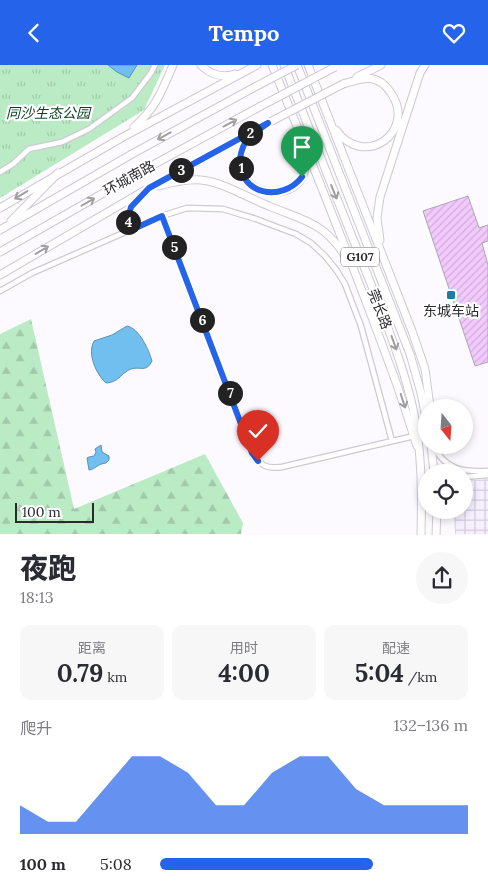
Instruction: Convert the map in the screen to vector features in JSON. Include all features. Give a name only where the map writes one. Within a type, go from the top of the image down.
[{"type":"main road","points":[[123,137],[149,113],[158,101],[173,65]]},
{"type":"main road","points":[[200,65],[218,75],[232,75],[247,70]]},
{"type":"main road","points":[[0,208],[58,173],[257,65]]},
{"type":"main road","points":[[272,65],[326,198],[389,363],[418,447]]},
{"type":"main road","name":"莞长路","points":[[284,65],[399,357],[413,410],[418,441]]},
{"type":"main road","name":"莞长路","points":[[297,65],[410,354],[422,399]]},
{"type":"main road","name":"环城南路","points":[[1,229],[132,154],[297,65]]},
{"type":"main road","points":[[308,65],[412,331],[425,369],[429,399]]},
{"type":"main road","points":[[0,275],[149,188],[268,123],[381,65]]},
{"type":"main road","points":[[382,255],[377,218],[379,202],[420,73],[425,65]]},
{"type":"main road","name":"环城南路","points":[[0,252],[142,171],[338,66]]},
{"type":"main road","points":[[327,113],[341,136],[349,143],[358,147],[378,144],[390,137],[394,130],[398,110],[394,97],[385,85],[373,78],[367,77],[343,84]]},
{"type":"main road","points":[[268,123],[244,144],[240,161],[241,169],[248,182],[260,191],[268,193],[291,188],[302,177],[305,163],[298,127]]},
{"type":"main road","points":[[1,229],[58,173]]},
{"type":"main road","points":[[149,188],[189,179],[212,181],[310,222],[323,231],[340,249],[353,269]]},
{"type":"main road","name":"莞长路","points":[[420,454],[421,535]]},
{"type":"main road","points":[[436,519],[436,535]]},
{"type":"street","points":[[0,172],[13,164],[29,149],[62,141],[89,129],[132,99],[152,73],[155,65]]},
{"type":"street","points":[[129,231],[128,218],[131,207],[149,188]]},
{"type":"street","points":[[0,291],[32,273],[162,216],[187,208],[224,209],[296,234],[311,243],[325,256],[345,284],[363,335],[392,441]]},
{"type":"street","points":[[162,216],[252,453],[258,461],[266,467],[282,467],[414,436]]},
{"type":"street","points":[[439,454],[448,465],[453,467],[469,471],[488,471]]},
{"type":"street","points":[[473,476],[488,475]]},
{"type":"shaded area","points":[[488,479],[488,534],[455,534],[454,519],[473,519],[473,480]]},
{"type":"green space","name":"同沙生态公园","points":[[0,65],[165,65],[144,110],[0,198]]},
{"type":"green space","points":[[31,319],[74,509],[205,454],[243,523],[241,534],[0,534],[0,334]]},
{"type":"water","points":[[108,65],[137,65],[129,78]]},
{"type":"water","points":[[127,326],[139,335],[152,361],[148,367],[131,369],[116,380],[106,383],[99,374],[92,358],[92,346],[94,341],[112,335]]},
{"type":"water","points":[[101,445],[102,452],[109,456],[109,460],[89,470],[87,458],[94,456],[95,449]]},
{"type":"building","points":[[468,196],[479,228],[488,225],[488,241],[482,243],[488,265],[488,362],[475,366],[423,211]]},
{"type":"place","name":"东城车站","points":[[451,295]]},
{"type":"route","points":[[258,461],[252,453],[162,216],[129,231],[128,218],[131,207],[149,188],[268,123],[244,144],[242,149],[240,155],[241,169],[248,182],[260,191],[275,193],[291,188],[302,177]]}]
